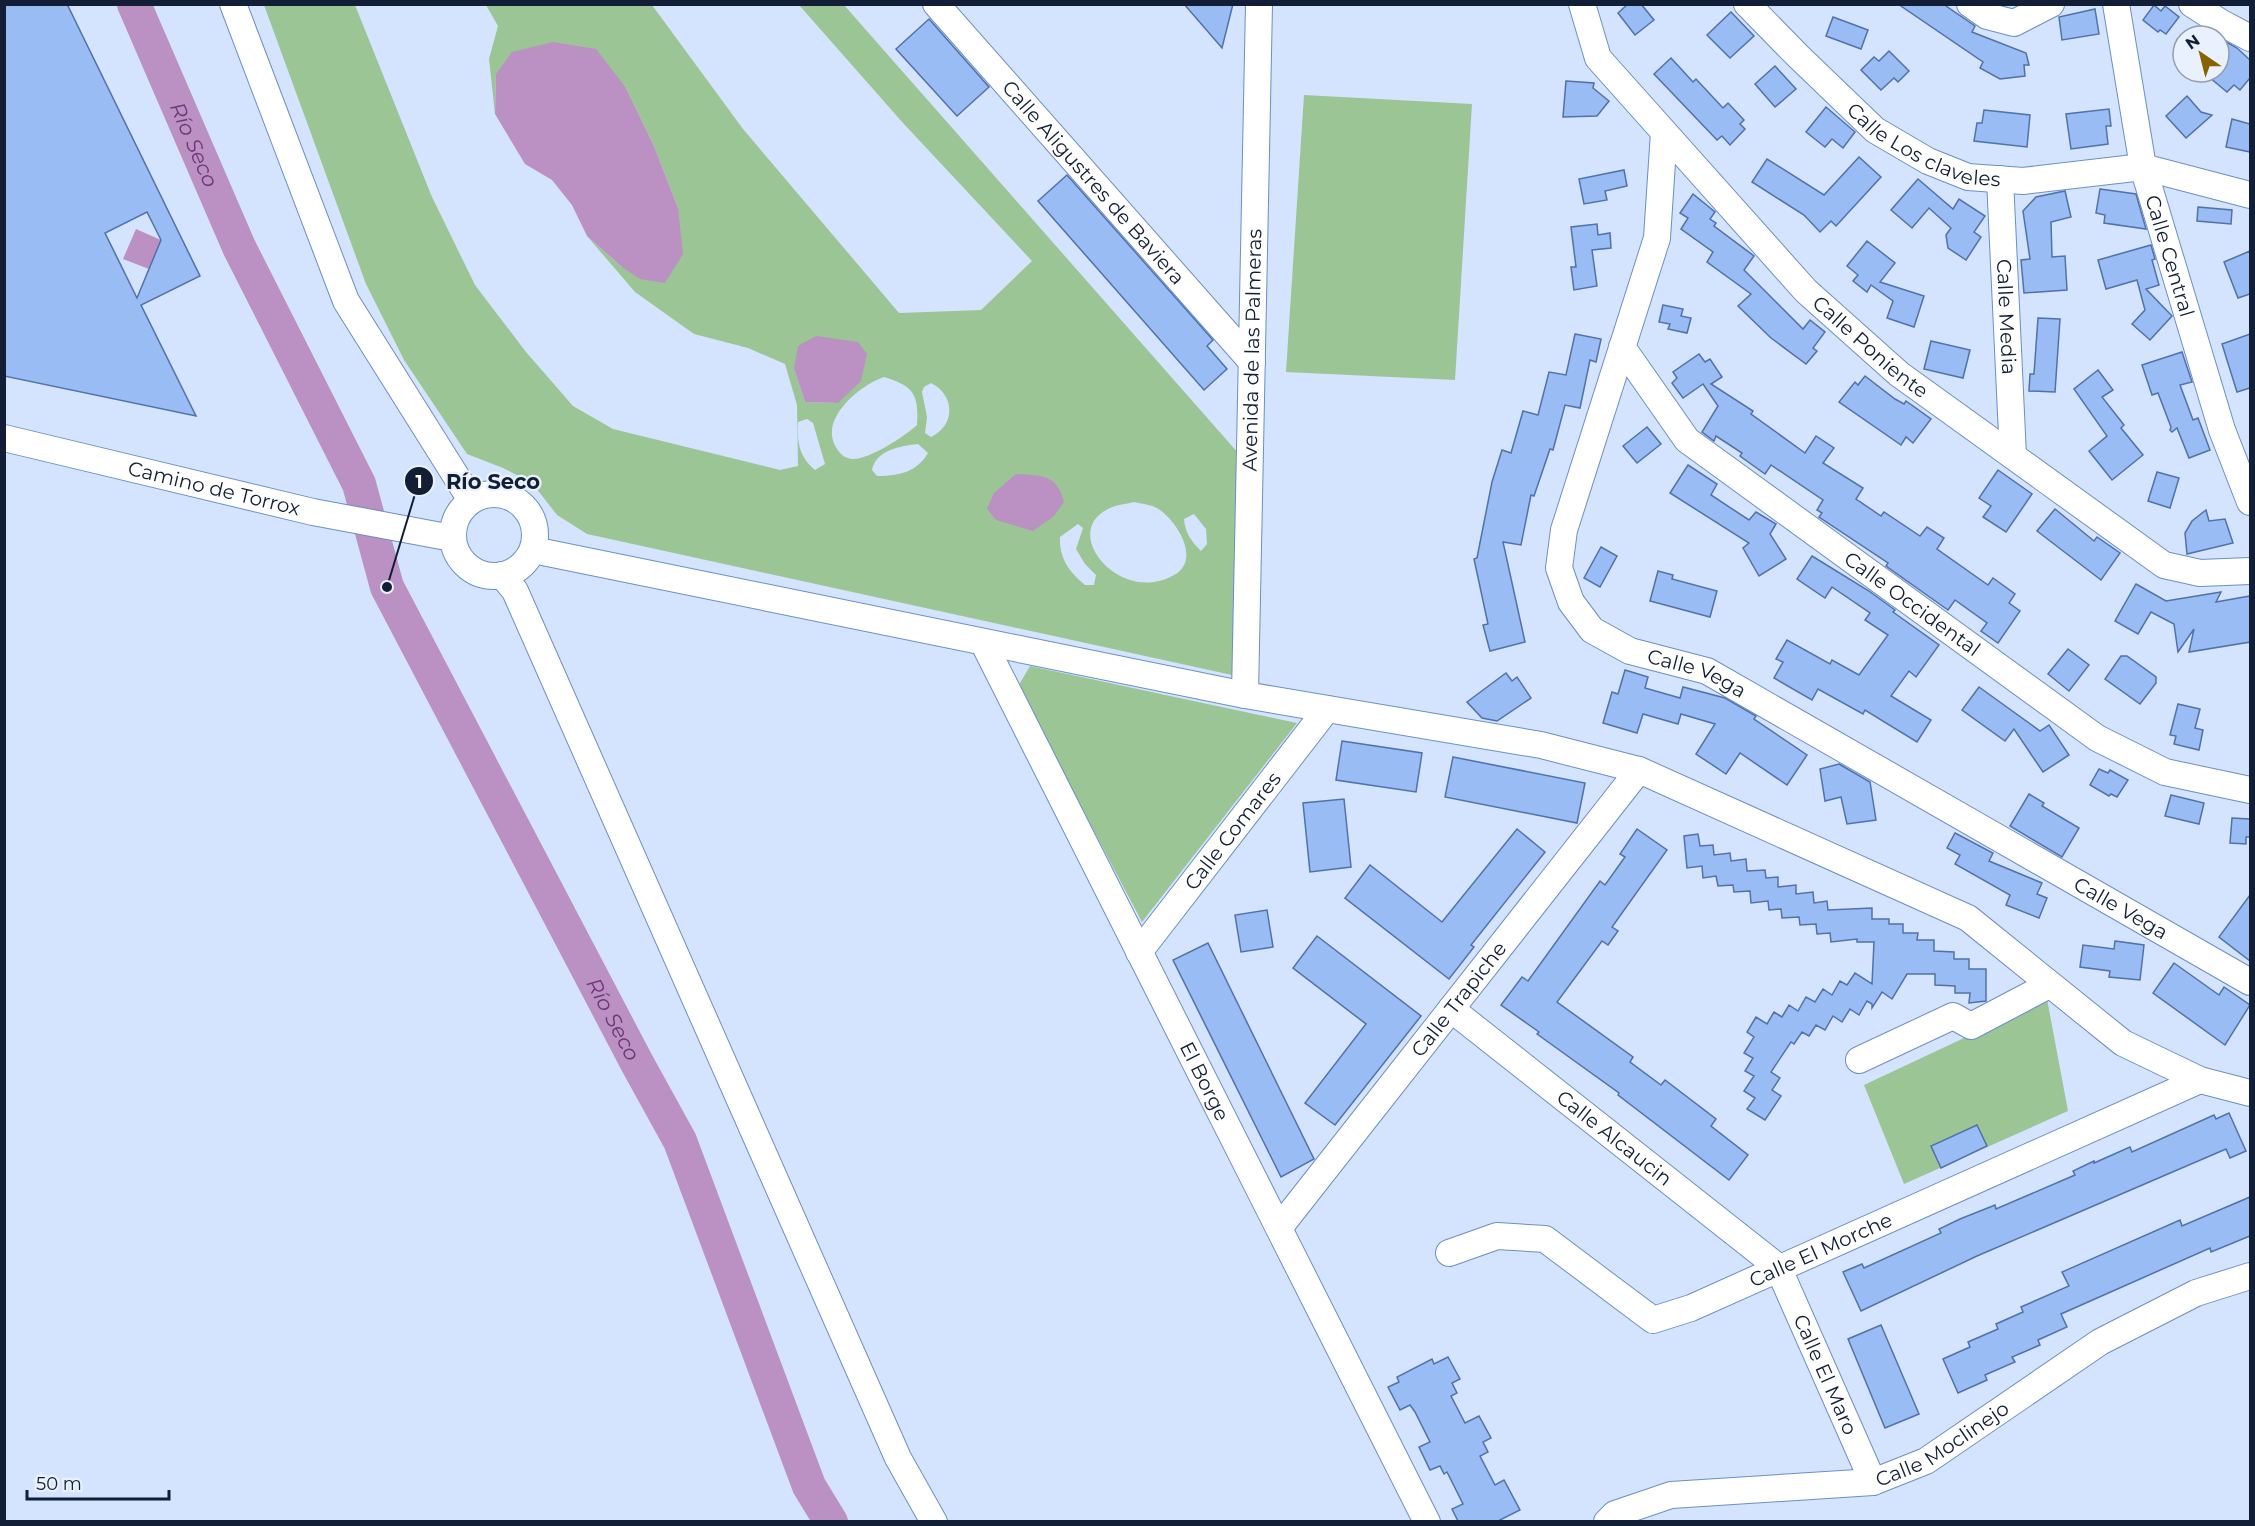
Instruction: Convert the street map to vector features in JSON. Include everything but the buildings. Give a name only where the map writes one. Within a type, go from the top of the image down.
[{"type":"street","points":[[233,4],[346,301],[471,500]]},
{"type":"street","name":"Calle Aligustres de Baviera","points":[[936,4],[1252,362]]},
{"type":"street","name":"Avenida de las Palmeras","points":[[1245,695],[1259,4]]},
{"type":"street","name":"Calle Poniente","points":[[1582,4],[1598,58],[1806,291],[1899,374],[2164,565],[2200,573],[2250,571]]},
{"type":"street","name":"Calle Los claveles","points":[[1747,4],[1875,130],[1928,161],[1968,177],[2023,181],[2143,167]]},
{"type":"street","points":[[1970,4],[1987,16],[2014,23],[2051,4]]},
{"type":"street","name":"Calle Central","points":[[2116,4],[2143,167],[2222,430],[2250,501]]},
{"type":"street","points":[[2192,4],[2250,38]]},
{"type":"street","name":"Calle Vega","points":[[1664,132],[1657,238],[1564,530],[1559,568],[1571,602],[1592,630],[1630,651],[1707,671],[2250,982]]},
{"type":"street","points":[[2143,167],[2250,195]]},
{"type":"street","name":"Calle Media","points":[[2000,179],[2013,456]]},
{"type":"street","name":"Calle Occidental","points":[[1622,347],[1687,440],[2097,738],[2165,772],[2250,790]]},
{"type":"street","name":"Camino de Torrox","points":[[4,438],[313,512],[452,538]]},
{"type":"street","points":[[490,493],[511,496],[528,509],[536,529],[533,550],[524,564],[502,575],[488,576],[469,568],[458,555],[452,538],[456,517],[471,500],[490,493]]},
{"type":"street","points":[[533,550],[1245,695],[1541,745],[1639,770],[1968,918],[2123,1043],[2200,1080],[2250,1093]]},
{"type":"street","points":[[502,575],[515,591],[525,612],[898,1458],[934,1521]]},
{"type":"street","name":"El Borge","points":[[983,642],[1427,1521]]},
{"type":"street","name":"Calle Comares","points":[[1139,952],[1327,709]]},
{"type":"street","name":"Calle Trapiche","points":[[1279,1228],[1639,770]]},
{"type":"street","points":[[1859,1060],[1953,1016],[1971,1026],[2049,985]]},
{"type":"street","name":"Calle Alcaucin","points":[[1451,1009],[1778,1267]]},
{"type":"street","name":"Calle El Morche","points":[[1449,1253],[1497,1236],[1545,1239],[1653,1320],[1691,1308],[1778,1267],[2200,1080]]},
{"type":"street","name":"Calle El Maro","points":[[1778,1267],[1873,1482]]},
{"type":"street","name":"Calle Moclinejo","points":[[1607,1521],[1615,1514],[1671,1495],[1873,1482],[1926,1461],[2100,1342],[2196,1293],[2250,1276]]},
{"type":"green space","points":[[264,5],[355,5],[432,197],[475,285],[526,352],[573,406],[613,429],[780,470],[798,466],[797,405],[785,364],[748,348],[694,334],[635,292],[587,236],[622,267],[678,208],[654,146],[626,88],[496,74],[495,114],[489,59],[498,26],[486,5],[652,5],[743,129],[899,313],[981,310],[1032,261],[903,123],[799,5],[844,5],[1239,454],[1232,675],[587,534],[557,515],[532,483],[503,468],[467,454],[404,360],[366,284]],"holes":[[[794,369],[838,403],[805,402]],[[884,377],[908,388],[917,406],[917,425],[877,452],[859,458],[847,458],[840,453],[832,438],[833,427],[844,405],[864,388]],[[931,383],[939,388],[948,402],[948,418],[945,425],[931,437],[925,433],[927,417],[922,392],[924,387]],[[807,419],[813,423],[825,464],[815,470],[802,454],[798,422]],[[918,444],[928,453],[918,465],[907,472],[877,476],[872,470],[878,458],[890,450]],[[1134,502],[1158,508],[1167,516],[1184,542],[1186,560],[1182,568],[1174,575],[1154,582],[1134,581],[1117,574],[1103,563],[1093,549],[1090,534],[1095,520],[1114,506]],[[1194,514],[1206,529],[1207,544],[1201,551],[1189,537],[1184,519]],[[1078,524],[1083,528],[1076,549],[1085,564],[1096,575],[1094,585],[1085,585],[1074,575],[1063,558],[1060,537]]]},
{"type":"green space","points":[[1304,95],[1472,104],[1455,380],[1286,372]]},
{"type":"green space","points":[[1030,666],[1297,723],[1142,922],[1021,693],[1020,683]]},
{"type":"green space","points":[[2047,999],[2068,1111],[1904,1184],[1864,1085]]},
{"type":"shaded area","points":[[553,42],[596,49],[626,88],[654,146],[678,208],[683,254],[665,283],[640,279],[622,267],[587,236],[572,205],[552,180],[525,164],[495,114],[496,74],[512,52]]},
{"type":"shaded area","points":[[136,229],[161,240],[149,269],[123,259]]},
{"type":"shaded area","points":[[816,336],[858,342],[867,354],[861,381],[838,403],[805,402],[794,369],[798,346]]},
{"type":"shaded area","points":[[1016,474],[1047,478],[1057,486],[1064,502],[1054,516],[1033,531],[996,520],[987,509],[994,493]]},
{"type":"waterway","name":"Río Seco","points":[[134,4],[239,247],[359,484],[387,587],[680,1141],[809,1486],[831,1522]]},
{"type":"place","name":"Río Seco","points":[[387,587]]}]
